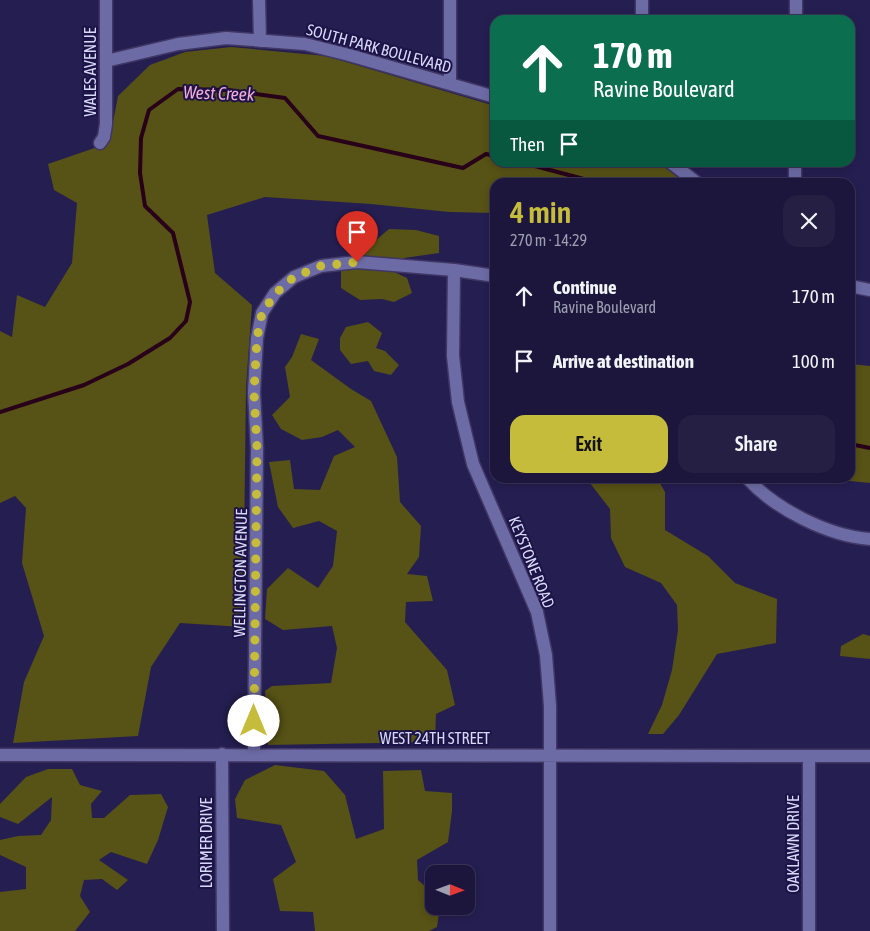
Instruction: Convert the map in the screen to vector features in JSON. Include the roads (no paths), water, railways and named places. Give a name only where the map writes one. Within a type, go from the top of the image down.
[{"type":"street","name":"WALES AVENUE","points":[[100,143],[104,137],[106,124],[106,0]]},
{"type":"street","points":[[259,0],[260,41]]},
{"type":"street","points":[[450,0],[450,83]]},
{"type":"street","points":[[642,0],[642,15]]},
{"type":"street","points":[[796,0],[796,15]]},
{"type":"street","name":"SOUTH PARK BOULEVARD","points":[[106,61],[178,44],[226,38],[305,44],[490,95]]},
{"type":"street","points":[[676,167],[691,178]]},
{"type":"street","name":"WELLINGTON AVENUE","points":[[254,754],[257,448],[254,392],[257,338],[262,313],[276,293],[294,277],[321,266],[357,262],[454,270],[490,275]]},
{"type":"street","name":"KEYSTONE ROAD","points":[[454,270],[453,356],[458,402],[473,464],[537,612],[546,664],[550,706],[550,931]]},
{"type":"street","points":[[855,287],[870,290]]},
{"type":"street","points":[[752,483],[800,518],[853,538],[870,539]]},
{"type":"street","name":"LORIMER DRIVE","points":[[222,754],[223,931]]},
{"type":"street","name":"WEST 24TH STREET","points":[[0,755],[870,756]]},
{"type":"street","name":"OAKLAWN DRIVE","points":[[809,756],[809,931]]},
{"type":"waterway","name":"West Creek","points":[[0,412],[84,385],[128,364],[170,338],[186,321],[190,302],[173,233],[145,206],[140,173],[141,138],[149,110],[178,89],[228,90],[285,98],[318,136],[463,168],[486,154],[490,155]]},
{"type":"waterway","name":"West Creek","points":[[539,167],[580,178]]},
{"type":"waterway","name":"West Creek","points":[[855,445],[870,448]]}]
